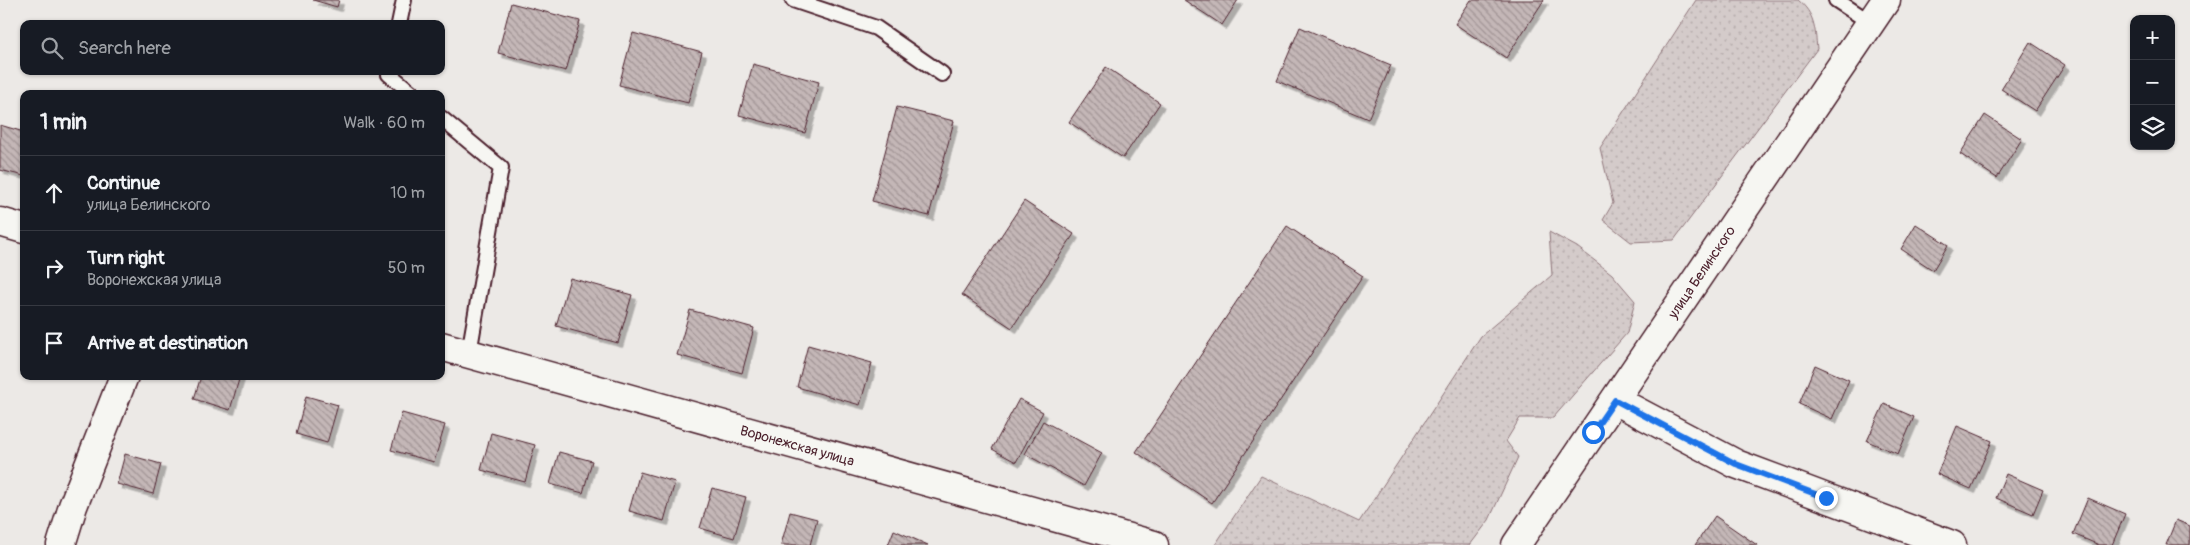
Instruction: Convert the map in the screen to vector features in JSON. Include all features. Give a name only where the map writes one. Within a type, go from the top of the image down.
[{"type":"street","name":"улица Белинского","points":[[1516,545],[1886,0]]},
{"type":"street","points":[[0,222],[20,228]]},
{"type":"street","name":"Воронежская улица","points":[[445,347],[1154,545]]},
{"type":"street","points":[[61,545],[73,506],[122,380]]},
{"type":"street","points":[[1615,400],[1736,464],[1952,545]]},
{"type":"lane","points":[[400,20],[404,0]]},
{"type":"lane","points":[[793,0],[876,28],[942,74]]},
{"type":"lane","points":[[1836,0],[1871,23]]},
{"type":"lane","points":[[390,75],[408,90]]},
{"type":"lane","points":[[445,121],[501,168],[469,353]]},
{"type":"shaded area","points":[[1696,0],[1798,0],[1804,5],[1811,16],[1815,28],[1817,49],[1674,240],[1631,242],[1603,220],[1613,203],[1600,148]]},
{"type":"shaded area","points":[[1549,232],[1577,247],[1612,274],[1635,301],[1627,333],[1553,418],[1520,418],[1506,441],[1518,457],[1489,520],[1470,545],[1215,545],[1261,476],[1359,522],[1481,336],[1552,275]]},
{"type":"building","points":[[313,0],[339,0],[337,7]]},
{"type":"building","points":[[1184,0],[1238,0],[1222,25]]},
{"type":"building","points":[[1471,0],[1544,0],[1506,58],[1455,24]]},
{"type":"building","points":[[511,3],[580,21],[566,71],[498,53]]},
{"type":"building","points":[[1300,27],[1391,65],[1368,119],[1277,81]]},
{"type":"building","points":[[633,33],[702,52],[688,103],[619,85]]},
{"type":"building","points":[[2030,42],[2065,65],[2035,111],[2001,89]]},
{"type":"building","points":[[753,64],[819,82],[805,133],[739,115]]},
{"type":"building","points":[[1106,67],[1160,103],[1123,158],[1069,122]]},
{"type":"building","points":[[897,107],[954,121],[929,216],[872,201]]},
{"type":"building","points":[[1985,115],[2022,139],[1997,178],[1960,154]]},
{"type":"building","points":[[0,125],[20,131],[20,175],[0,170]]},
{"type":"building","points":[[1024,201],[1074,234],[1012,328],[962,295]]},
{"type":"building","points":[[1916,224],[1948,245],[1933,270],[1901,249]]},
{"type":"building","points":[[1287,226],[1363,276],[1212,503],[1136,452]]},
{"type":"building","points":[[570,278],[632,295],[618,343],[556,326]]},
{"type":"building","points":[[690,310],[754,328],[742,373],[677,355]]},
{"type":"building","points":[[808,345],[872,363],[860,405],[797,387]]},
{"type":"building","points":[[1815,365],[1849,380],[1832,419],[1799,404]]},
{"type":"building","points":[[200,380],[239,380],[230,410],[194,399]]},
{"type":"building","points":[[306,396],[338,405],[327,443],[296,434]]},
{"type":"building","points":[[1019,399],[1043,412],[1016,462],[992,449]]},
{"type":"building","points":[[1884,404],[1914,417],[1898,454],[1867,441]]},
{"type":"building","points":[[402,413],[445,425],[434,462],[391,450]]},
{"type":"building","points":[[1043,421],[1102,453],[1084,486],[1025,454]]},
{"type":"building","points":[[1957,426],[1992,441],[1971,489],[1937,474]]},
{"type":"building","points":[[491,433],[535,445],[525,482],[481,470]]},
{"type":"building","points":[[559,452],[592,461],[583,493],[550,484]]},
{"type":"building","points":[[125,454],[161,464],[153,494],[117,484]]},
{"type":"building","points":[[640,472],[675,482],[664,521],[629,511]]},
{"type":"building","points":[[2006,474],[2043,490],[2033,514],[1996,498]]},
{"type":"building","points":[[712,488],[746,497],[734,538],[700,528]]},
{"type":"building","points":[[2088,498],[2125,514],[2112,545],[2099,545],[2073,534]]},
{"type":"building","points":[[790,512],[817,519],[810,545],[781,545]]},
{"type":"building","points":[[1715,516],[1757,545],[1695,545]]},
{"type":"building","points":[[2176,520],[2190,526],[2190,545],[2166,545]]},
{"type":"building","points":[[894,530],[928,545],[888,545]]},
{"type":"route","points":[[1593,432],[1615,400],[1736,464],[1826,498]]}]
